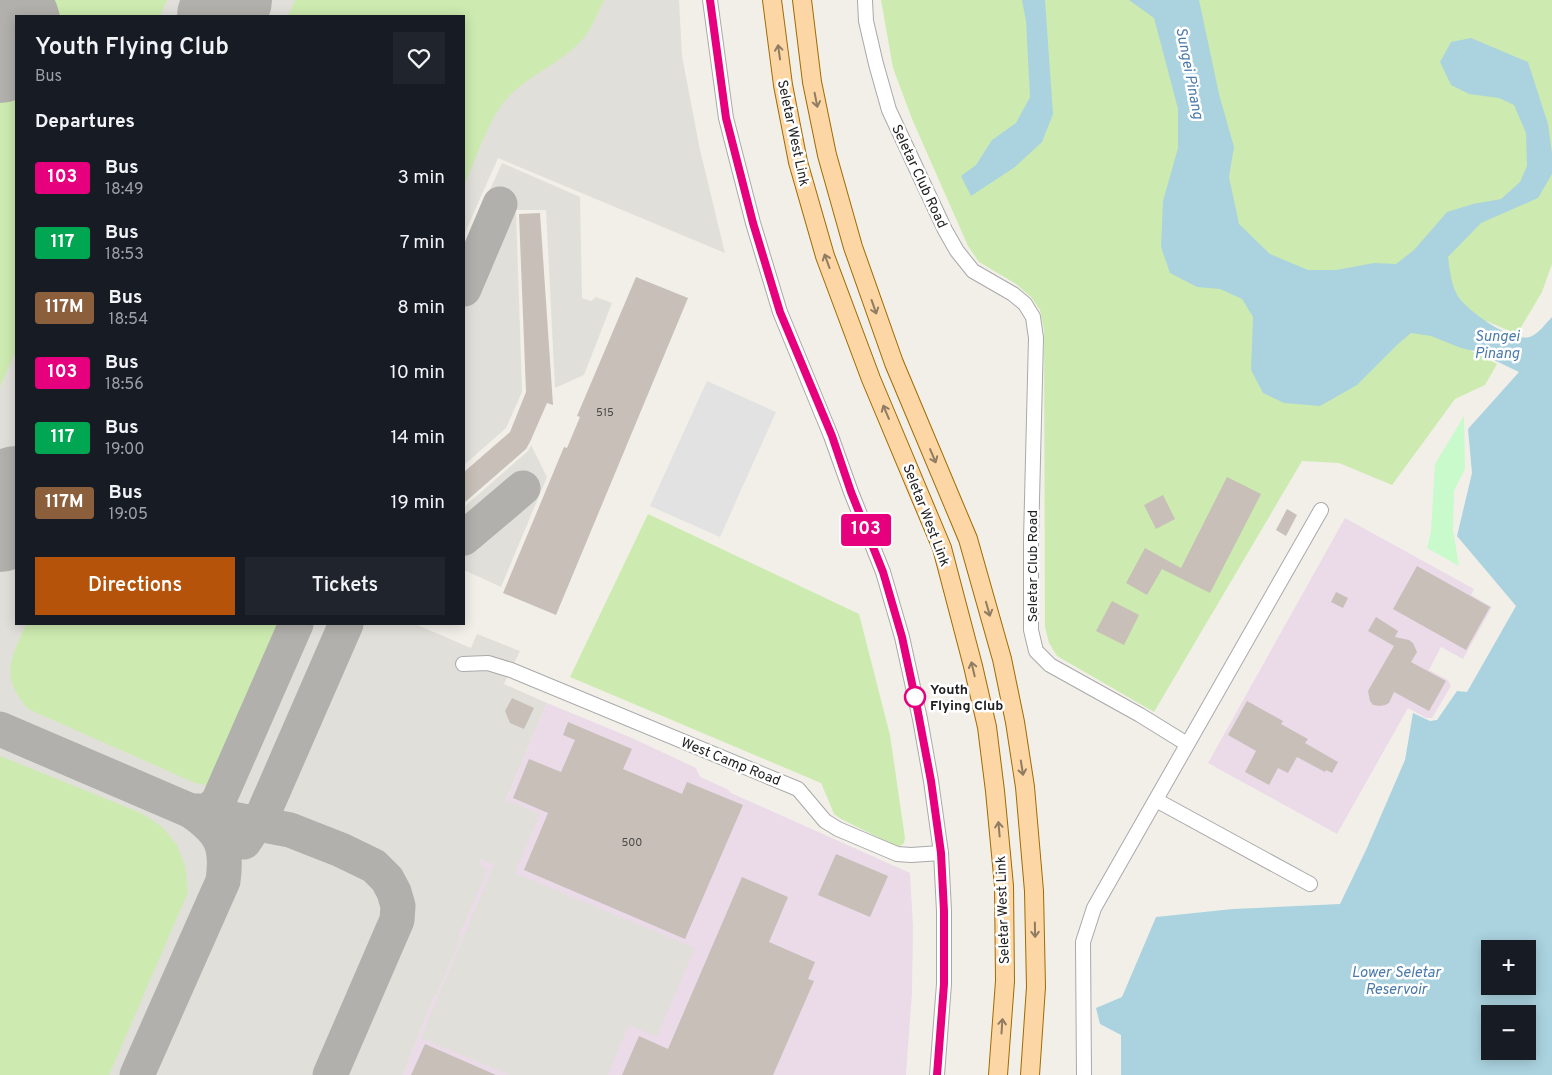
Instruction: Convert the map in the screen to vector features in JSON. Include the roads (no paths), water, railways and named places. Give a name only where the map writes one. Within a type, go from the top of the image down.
[{"type":"main road","name":"Seletar West Link","points":[[772,0],[783,84],[798,162],[825,256],[871,378],[942,548],[987,727],[1004,886],[1005,981],[998,1075]]},
{"type":"main road","name":"Seletar West Link","points":[[802,0],[812,82],[827,155],[853,247],[894,363],[968,539],[1002,659],[1015,722],[1025,787],[1034,891],[1036,987],[1030,1075]]},
{"type":"main road","points":[[894,363],[901,407],[916,447],[915,452],[904,457]]},
{"type":"street","points":[[710,0],[726,118],[753,223],[780,312],[832,436],[851,492],[883,572],[896,615],[916,701],[931,781],[941,853],[944,911],[944,984],[937,1075]]},
{"type":"street","name":"Seletar Club Road","points":[[865,0],[868,30],[889,110],[945,230],[957,251],[973,271],[1013,294],[1025,304],[1032,317],[1036,338],[1031,530],[1031,630],[1036,651],[1050,665],[1140,715],[1187,744]]},
{"type":"street","points":[[1084,1075],[1083,942],[1094,908],[1321,510]]},
{"type":"street","name":"West Camp Road","points":[[462,664],[488,663],[511,670],[798,789],[825,821],[898,854],[941,853]]},
{"type":"street","points":[[1156,800],[1310,884]]},
{"type":"water","points":[[1022,0],[1045,0],[1053,114],[1042,142],[1015,167],[971,196],[961,176],[976,165],[992,140],[1016,123],[1030,97],[1026,21]]},
{"type":"water","name":"Lower Seletar Reservoir","points":[[1129,0],[1199,0],[1219,94],[1234,147],[1229,177],[1239,224],[1270,254],[1308,270],[1336,270],[1374,263],[1396,264],[1414,250],[1447,212],[1473,204],[1501,199],[1520,182],[1527,166],[1526,133],[1514,105],[1499,98],[1469,94],[1451,85],[1440,62],[1451,42],[1471,38],[1528,62],[1548,124],[1552,153],[1552,174],[1538,198],[1481,223],[1448,257],[1450,273],[1459,298],[1482,319],[1493,326],[1504,332],[1524,338],[1535,335],[1552,317],[1552,1075],[1121,1075],[1121,1035],[1100,1024],[1096,1008],[1122,997],[1156,917],[1233,909],[1340,904],[1405,760],[1413,713],[1430,721],[1437,720],[1457,691],[1467,692],[1516,606],[1457,536],[1472,473],[1468,429],[1519,372],[1475,351],[1461,348],[1431,336],[1411,333],[1357,385],[1320,406],[1284,403],[1263,393],[1251,370],[1253,317],[1242,299],[1220,289],[1197,287],[1170,273],[1161,247],[1163,201],[1178,148],[1178,109],[1154,18]]},
{"type":"place","name":"Youth Flying Club","points":[[915,697]]},
{"type":"water label","name":"Sungei Pinang","points":[[1190,73]]},
{"type":"water label","name":"Sungei Pinang","points":[[1497,344]]}]
